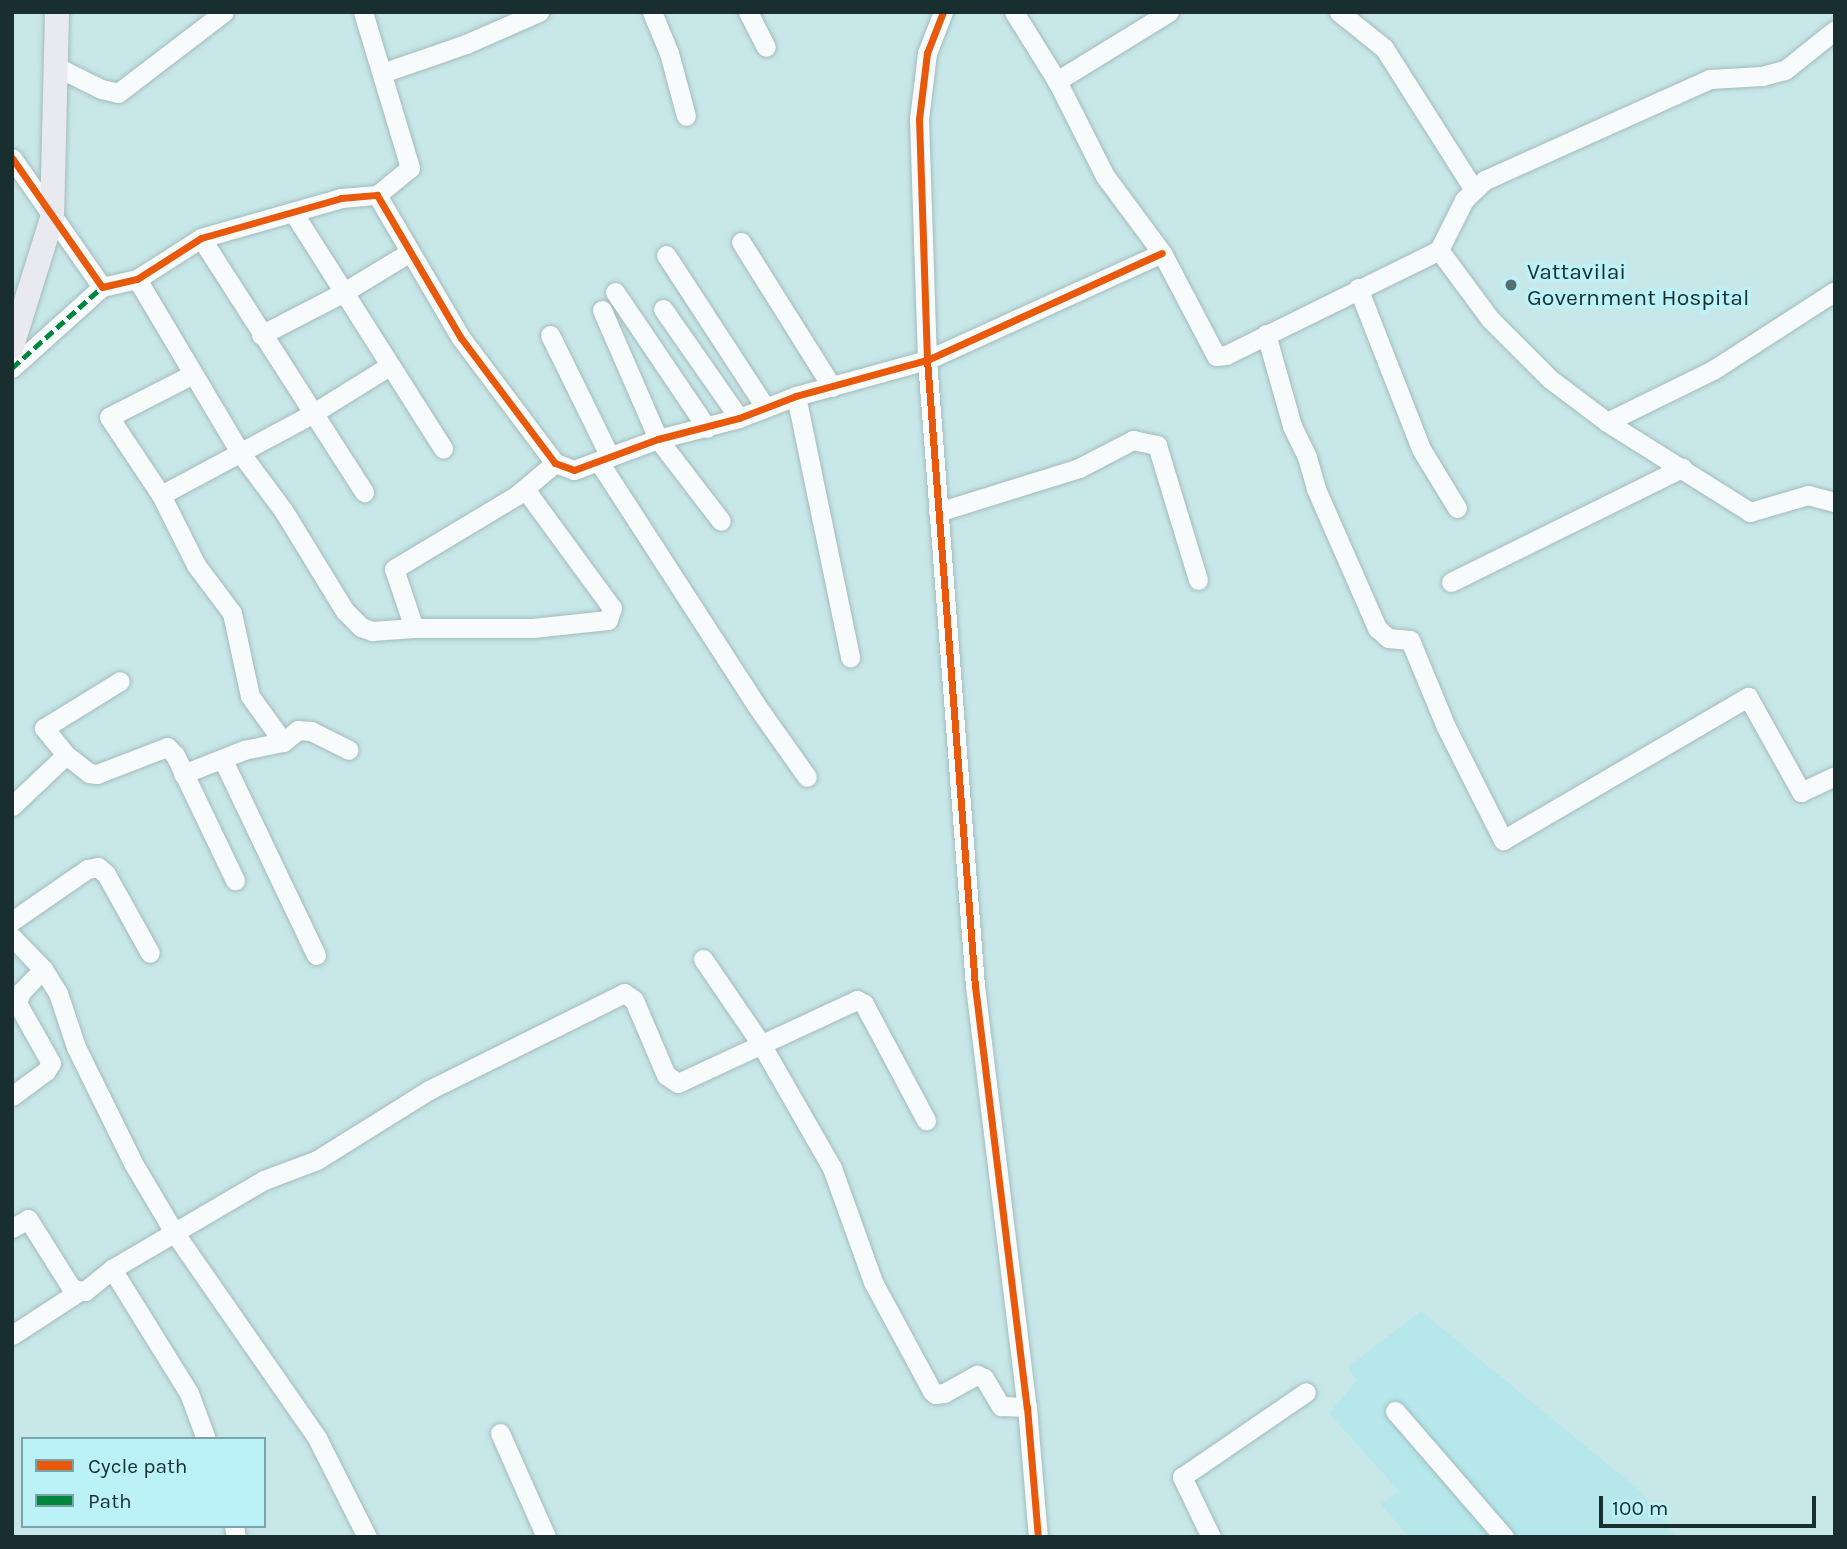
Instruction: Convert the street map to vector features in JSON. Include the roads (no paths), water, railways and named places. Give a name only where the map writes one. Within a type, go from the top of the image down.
[{"type":"main road","points":[[12,346],[52,218],[55,66],[52,16]]},
{"type":"street","points":[[55,66],[101,89],[118,93],[224,12]]},
{"type":"street","points":[[12,368],[102,287],[137,279],[201,238],[341,198],[377,195],[410,168],[363,12]]},
{"type":"street","points":[[382,73],[466,44],[539,12]]},
{"type":"street","points":[[652,12],[669,53],[686,116]]},
{"type":"street","points":[[748,12],[766,47]]},
{"type":"street","points":[[943,12],[927,53],[919,120],[927,360],[975,986],[1027,1407],[1038,1537]]},
{"type":"street","points":[[1014,12],[1057,81],[1105,176],[1162,253],[1216,356],[1226,355],[1439,250],[1464,200],[1473,188],[1492,177],[1710,79],[1762,76],[1785,71],[1835,30]]},
{"type":"street","points":[[1057,81],[1170,12]]},
{"type":"street","points":[[1339,12],[1384,48],[1473,188]]},
{"type":"street","points":[[12,158],[102,287]]},
{"type":"street","points":[[377,195],[461,338],[555,463],[574,470],[659,439],[739,418],[796,396],[927,360],[1162,253]]},
{"type":"street","points":[[293,212],[443,448]]},
{"type":"street","points":[[201,238],[364,492]]},
{"type":"street","points":[[741,242],[832,387]]},
{"type":"street","points":[[1439,250],[1490,318],[1550,379],[1608,422],[1750,512],[1808,495],[1835,502]]},
{"type":"street","points":[[261,335],[344,292],[410,252]]},
{"type":"street","points":[[666,255],[765,407]]},
{"type":"street","points":[[137,279],[239,451],[283,510],[345,611],[361,627],[372,631],[414,628],[533,628],[605,622],[611,617],[612,608],[525,489]]},
{"type":"street","points":[[1358,288],[1421,449],[1457,508]]},
{"type":"street","points":[[1608,422],[1713,370],[1835,291]]},
{"type":"street","points":[[615,292],[707,428]]},
{"type":"street","points":[[663,309],[739,418]]},
{"type":"street","points":[[602,310],[659,439],[721,522]]},
{"type":"street","points":[[1266,334],[1292,426],[1307,457],[1316,489],[1377,628],[1388,638],[1410,640],[1451,736],[1503,840],[1748,697],[1801,792],[1835,776]]},
{"type":"street","points":[[550,335],[604,459],[756,705],[807,777]]},
{"type":"street","points":[[162,495],[239,451],[312,414],[389,366]]},
{"type":"street","points":[[193,374],[109,417],[162,495],[196,565],[232,613],[250,696],[283,743]]},
{"type":"street","points":[[796,396],[850,657]]},
{"type":"street","points":[[938,512],[1079,468],[1133,440],[1157,445],[1198,580]]},
{"type":"street","points":[[414,628],[394,569],[525,489],[555,463]]},
{"type":"street","points":[[1451,582],[1682,467]]},
{"type":"street","points":[[120,681],[44,729],[66,755],[89,773],[97,774],[167,747],[171,749],[234,880]]},
{"type":"street","points":[[183,775],[244,750],[283,743],[298,730],[311,731],[349,750]]},
{"type":"street","points":[[15,796],[66,755]]},
{"type":"street","points":[[223,760],[316,954]]},
{"type":"street","points":[[12,921],[87,869],[97,867],[106,874],[150,953]]},
{"type":"street","points":[[12,937],[43,969],[58,993],[76,1047],[128,1152],[174,1232],[317,1438],[367,1537]]},
{"type":"street","points":[[703,958],[761,1044],[832,1168],[873,1282],[933,1392],[944,1393],[977,1375],[984,1378],[1001,1406],[1027,1407]]},
{"type":"street","points":[[12,1096],[46,1071],[51,1063],[18,1003],[20,992],[43,969]]},
{"type":"street","points":[[12,1335],[78,1292],[85,1291],[112,1269],[264,1180],[317,1160],[429,1090],[624,993],[634,1000],[666,1074],[676,1083],[683,1083],[857,1000],[864,1004],[926,1120]]},
{"type":"street","points":[[12,1228],[28,1219],[70,1286],[78,1292]]},
{"type":"street","points":[[112,1269],[189,1393],[205,1437]]},
{"type":"street","points":[[1211,1537],[1182,1477],[1306,1392]]},
{"type":"street","points":[[1395,1411],[1504,1537]]},
{"type":"street","points":[[500,1433],[546,1537]]},
{"type":"place","name":"Vattavilai Government Hospital","points":[[1511,285]]}]
